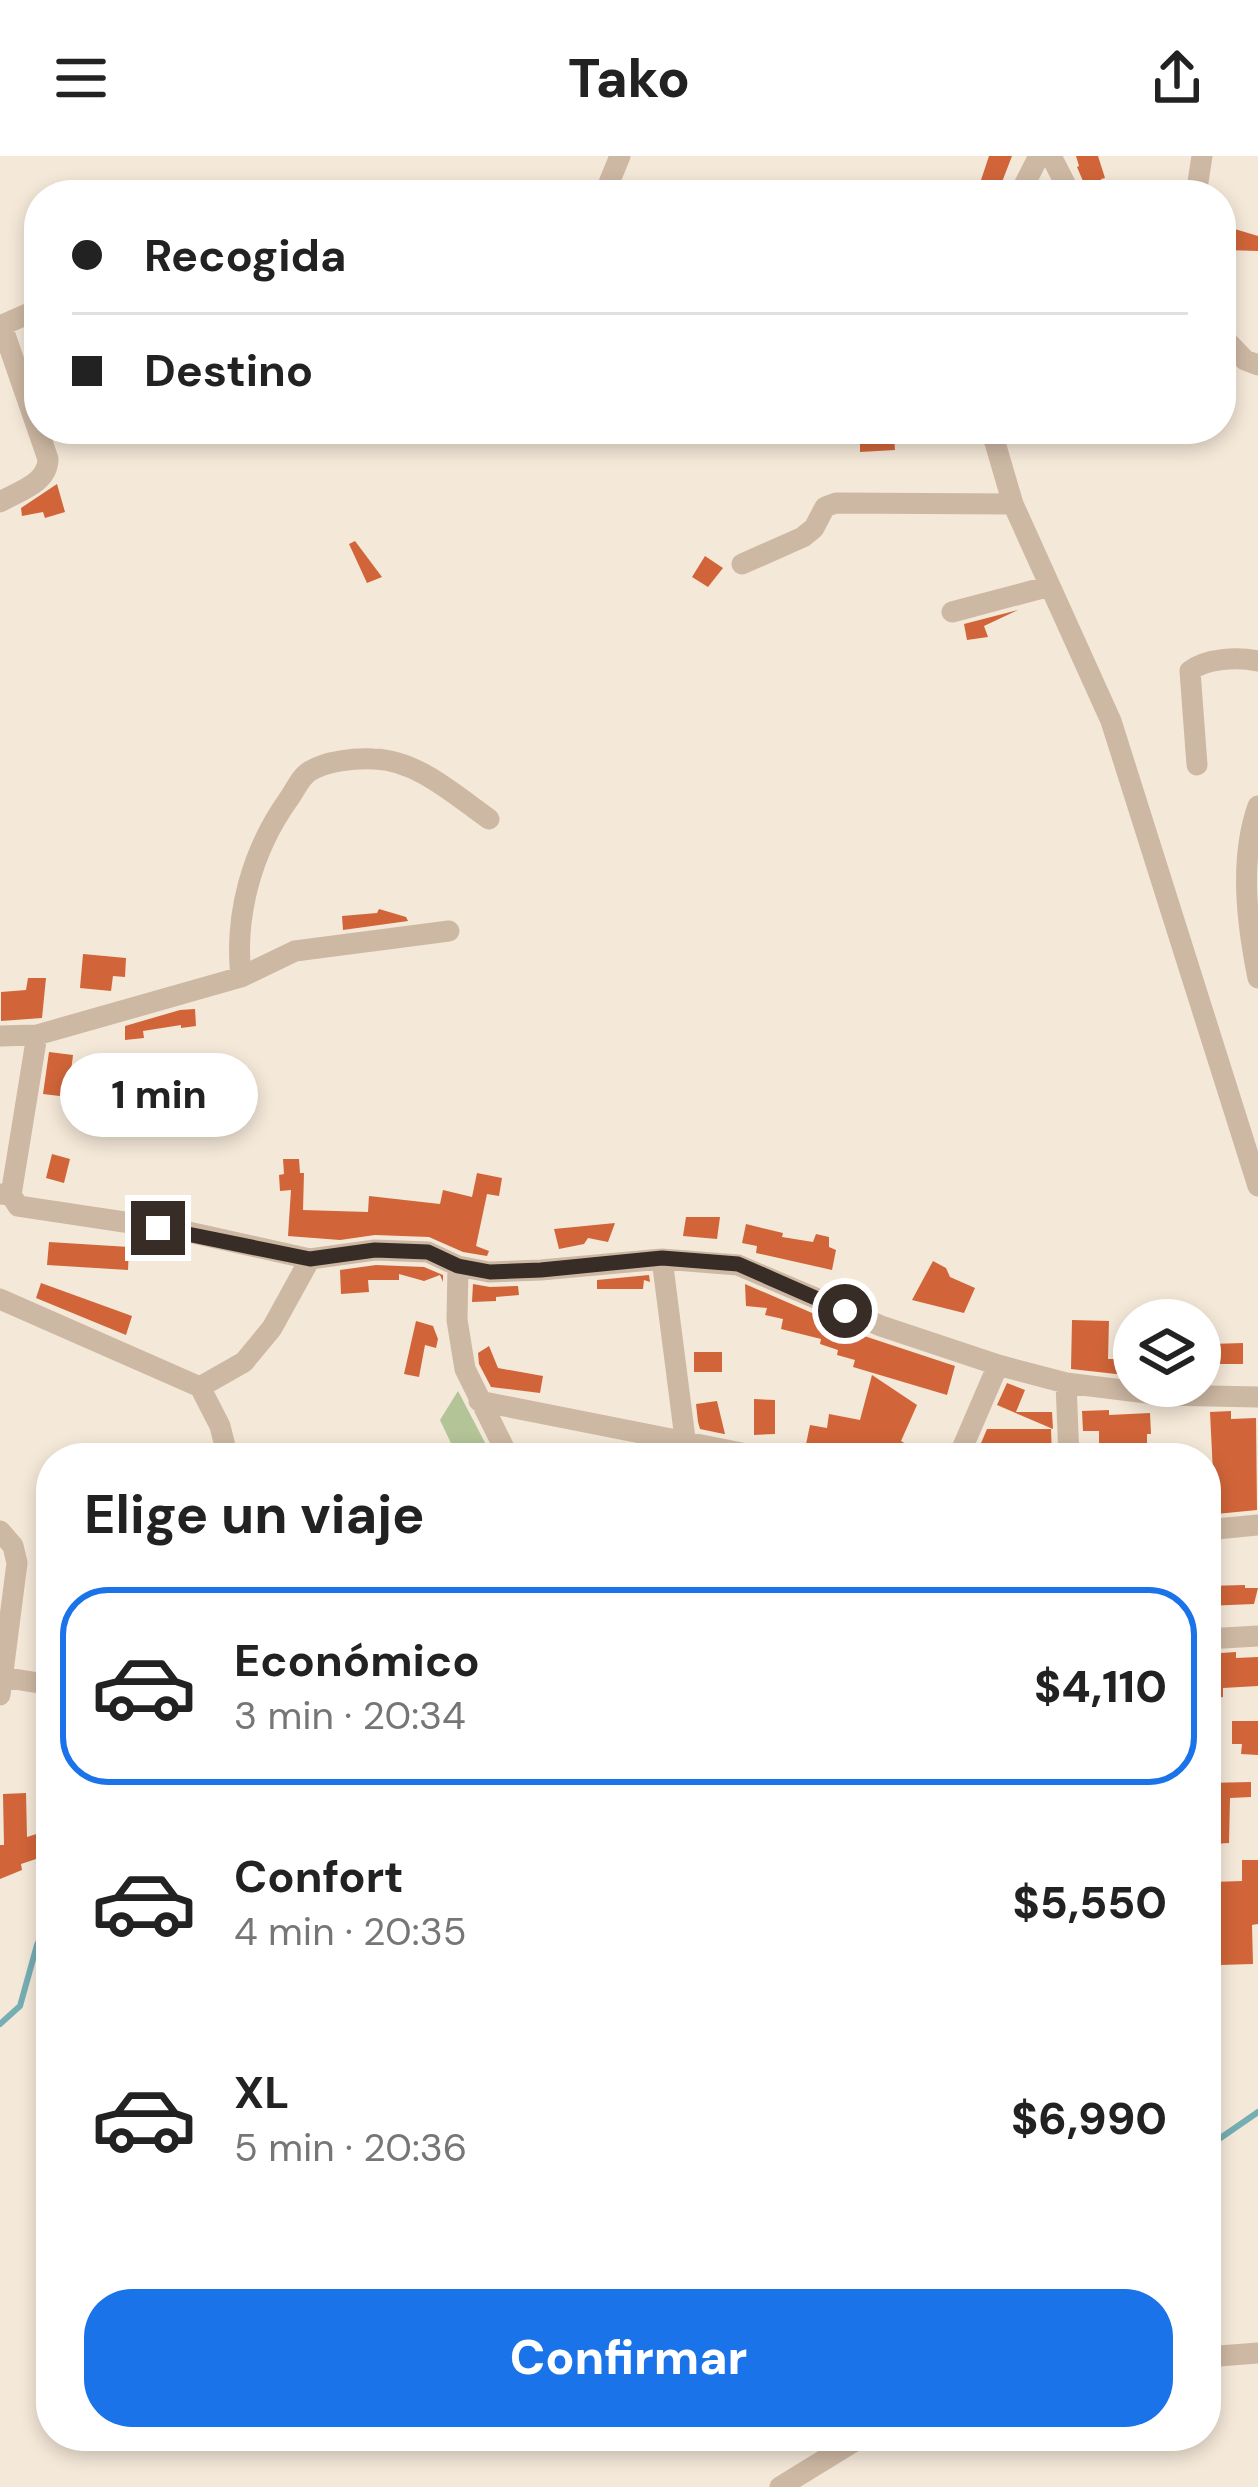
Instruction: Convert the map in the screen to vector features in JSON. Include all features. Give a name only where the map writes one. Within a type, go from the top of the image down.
[{"type":"street","points":[[0,327],[24,390]]},
{"type":"street","points":[[0,502],[43,477],[48,459],[43,444]]},
{"type":"street","points":[[995,444],[1013,504],[1111,721],[1258,1186]]},
{"type":"street","points":[[742,564],[803,537],[825,507],[836,502],[1013,504]]},
{"type":"street","points":[[952,612],[1050,586]]},
{"type":"street","points":[[1197,766],[1190,670],[1234,659],[1258,661]]},
{"type":"street","points":[[242,977],[238,951],[244,896],[272,822],[306,772],[332,762],[377,758],[419,771],[489,819]]},
{"type":"street","points":[[1258,806],[1247,885],[1249,936],[1258,978]]},
{"type":"street","points":[[0,1036],[37,1035],[242,977],[295,951],[449,931]]},
{"type":"street","points":[[37,1035],[5,1194],[17,1206],[184,1232],[310,1259],[375,1250],[428,1252],[458,1266],[490,1272],[662,1258],[738,1264],[881,1326],[1066,1383],[1163,1395],[1258,1397]]},
{"type":"street","points":[[662,1258],[685,1443]]},
{"type":"street","points":[[200,1387],[244,1362],[272,1328],[310,1259]]},
{"type":"street","points":[[458,1266],[457,1320],[465,1369],[501,1443]]},
{"type":"street","points":[[0,1298],[200,1387],[224,1443]]},
{"type":"street","points":[[964,1443],[998,1365]]},
{"type":"street","points":[[1066,1383],[1068,1443]]},
{"type":"street","points":[[479,1401],[656,1443]]},
{"type":"street","points":[[1221,1529],[1258,1525]]},
{"type":"street","points":[[0,1531],[13,1546],[17,1563],[1,1686],[36,1685]]},
{"type":"street","points":[[1221,1638],[1258,1636]]},
{"type":"street","points":[[1221,2356],[1258,2354]]},
{"type":"street","points":[[780,2487],[839,2451]]},
{"type":"green space","points":[[458,1391],[485,1443],[451,1443],[440,1420]]},
{"type":"building","points":[[989,156],[1012,156],[1003,180],[981,180]]},
{"type":"building","points":[[1076,156],[1098,156],[1105,178],[1083,180]]},
{"type":"building","points":[[1236,229],[1258,236],[1258,251],[1236,250]]},
{"type":"building","points":[[860,444],[895,444],[895,450],[860,452]]},
{"type":"building","points":[[57,484],[65,512],[45,518],[43,512],[22,516],[21,508]]},
{"type":"building","points":[[355,541],[382,577],[367,583],[349,544]]},
{"type":"building","points":[[705,556],[723,568],[708,587],[692,577]]},
{"type":"building","points":[[1018,610],[984,626],[988,637],[967,640],[964,624]]},
{"type":"building","points":[[379,909],[408,921],[343,930],[342,916]]},
{"type":"building","points":[[83,954],[126,958],[125,977],[113,976],[111,991],[80,988]]},
{"type":"building","points":[[28,978],[46,978],[42,1018],[1,1021],[1,992],[26,990]]},
{"type":"building","points":[[195,1009],[196,1026],[143,1031],[144,1038],[125,1040],[125,1026]]},
{"type":"building","points":[[49,1052],[73,1055],[68,1097],[43,1094]]},
{"type":"building","points":[[52,1154],[70,1159],[64,1183],[46,1178]]},
{"type":"building","points":[[283,1159],[299,1159],[300,1173],[304,1173],[303,1210],[368,1212],[369,1196],[440,1204],[443,1190],[472,1197],[477,1173],[502,1178],[499,1196],[487,1194],[476,1246],[489,1251],[487,1256],[463,1252],[429,1237],[375,1235],[340,1240],[288,1236],[291,1190],[280,1191]]},
{"type":"building","points":[[686,1217],[720,1217],[717,1239],[683,1236]]},
{"type":"building","points":[[615,1223],[608,1242],[588,1238],[584,1244],[559,1249],[554,1229]]},
{"type":"building","points":[[746,1224],[813,1242],[816,1234],[829,1237],[829,1247],[836,1250],[832,1270],[756,1253],[757,1246],[742,1243]]},
{"type":"building","points":[[49,1242],[129,1247],[128,1270],[47,1265]]},
{"type":"building","points":[[933,1261],[946,1268],[950,1277],[975,1288],[964,1313],[912,1300]]},
{"type":"building","points":[[376,1265],[424,1267],[443,1275],[443,1282],[440,1275],[424,1281],[399,1274],[399,1280],[368,1280],[369,1292],[341,1294],[340,1270]]},
{"type":"building","points":[[649,1275],[650,1282],[644,1280],[643,1289],[597,1289],[597,1280]]},
{"type":"building","points":[[41,1283],[132,1316],[126,1335],[36,1298]]},
{"type":"building","points":[[473,1284],[518,1286],[519,1295],[472,1302]]},
{"type":"building","points":[[745,1284],[840,1328],[955,1366],[947,1395],[853,1367],[855,1360],[837,1355],[838,1350],[820,1344],[821,1339],[781,1329],[783,1319],[765,1315],[767,1308],[746,1306]]},
{"type":"building","points":[[1072,1320],[1109,1321],[1108,1359],[1113,1359],[1113,1374],[1071,1369]]},
{"type":"building","points":[[416,1321],[433,1326],[438,1339],[436,1348],[425,1345],[419,1377],[404,1374]]},
{"type":"building","points":[[1243,1343],[1243,1364],[1221,1364],[1221,1344]]},
{"type":"building","points":[[489,1346],[498,1368],[543,1376],[540,1393],[491,1387],[478,1353]]},
{"type":"building","points":[[694,1352],[722,1352],[722,1372],[694,1372]]},
{"type":"building","points":[[872,1375],[917,1405],[901,1441],[904,1443],[806,1443],[810,1425],[827,1428],[829,1414],[860,1420]]},
{"type":"building","points":[[1007,1383],[1025,1390],[1016,1412],[1052,1412],[1053,1429],[997,1405]]},
{"type":"building","points":[[754,1399],[775,1400],[775,1434],[754,1435]]},
{"type":"building","points":[[717,1401],[725,1434],[700,1429],[698,1422],[696,1404]]},
{"type":"building","points":[[1082,1411],[1150,1413],[1151,1434],[1147,1434],[1147,1443],[1099,1443],[1099,1431],[1083,1431]]},
{"type":"building","points":[[1231,1411],[1231,1419],[1256,1418],[1257,1510],[1221,1514],[1221,1443],[1212,1443],[1210,1412]]},
{"type":"building","points":[[987,1429],[1051,1429],[1051,1443],[981,1443]]},
{"type":"building","points":[[1221,1586],[1258,1588],[1254,1604],[1221,1605]]},
{"type":"building","points":[[1221,1653],[1258,1657],[1258,1686],[1223,1688],[1221,1697]]},
{"type":"building","points":[[1232,1721],[1258,1721],[1258,1755],[1241,1754],[1242,1744],[1232,1744]]},
{"type":"building","points":[[1251,1782],[1251,1797],[1230,1798],[1229,1843],[1221,1844],[1221,1783]]},
{"type":"building","points":[[26,1793],[27,1837],[36,1834],[36,1859],[0,1879],[0,1845],[4,1845],[3,1794]]},
{"type":"building","points":[[1242,1860],[1258,1860],[1253,1964],[1221,1965],[1221,1882],[1242,1881]]},
{"type":"waterway","points":[[0,2024],[20,2006],[36,1949]]},
{"type":"waterway","points":[[1221,2138],[1258,2112]]},
{"type":"route","points":[[158,1228],[310,1259],[375,1250],[428,1252],[458,1266],[490,1272],[662,1258],[738,1264],[845,1311]]}]
